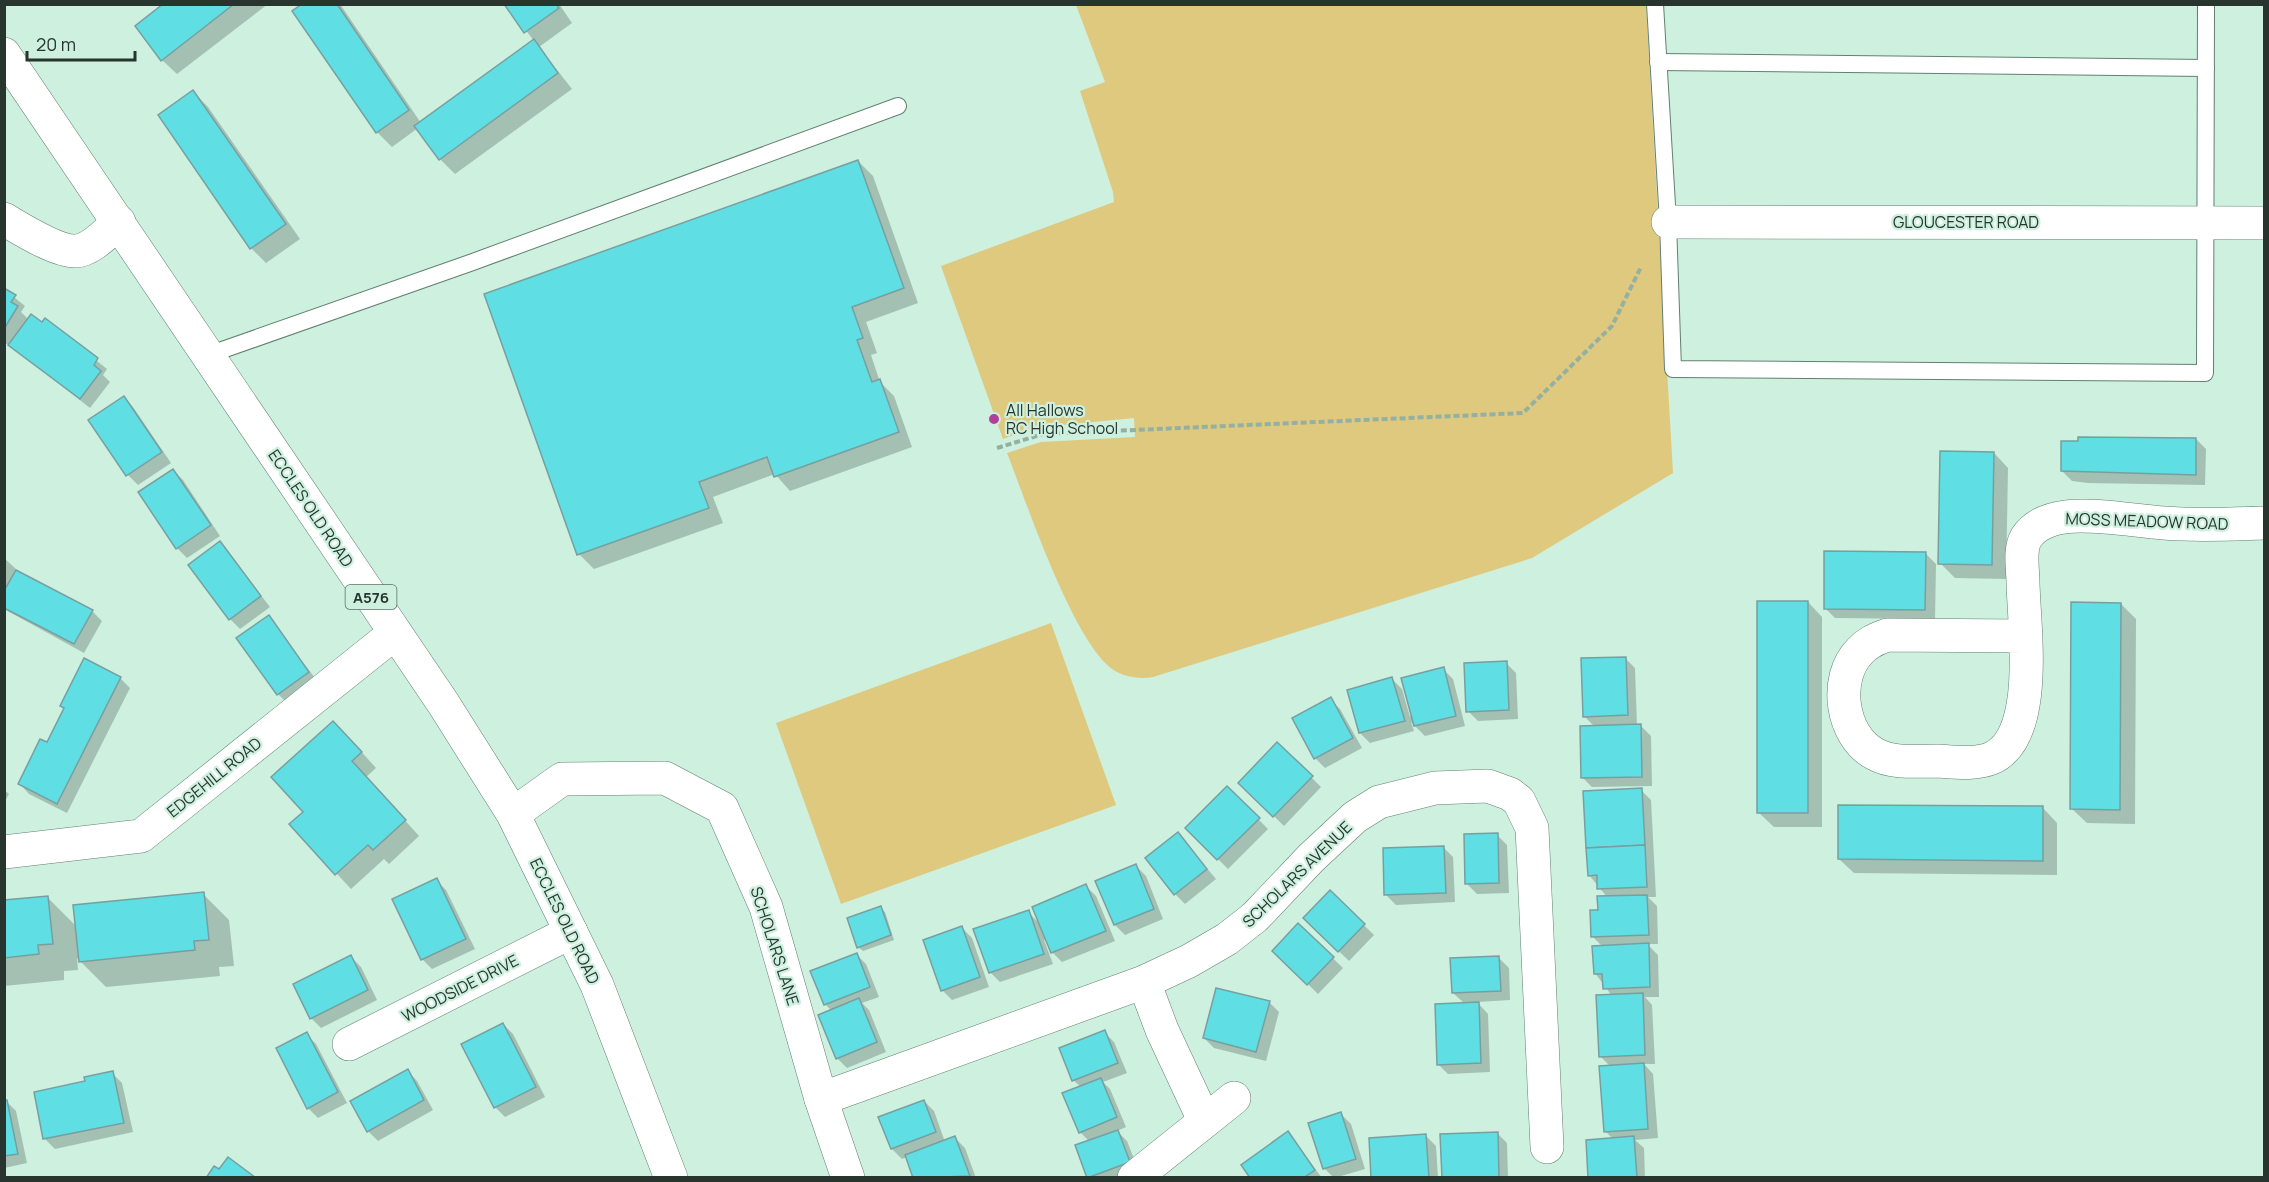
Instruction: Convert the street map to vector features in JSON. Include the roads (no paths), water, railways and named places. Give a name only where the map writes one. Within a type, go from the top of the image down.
[{"type":"street","name":"ECCLES OLD ROAD","points":[[4,54],[395,633],[513,814],[597,985],[671,1178]]},
{"type":"street","points":[[4,219],[36,239],[76,251],[90,246],[119,222]]},
{"type":"street","name":"GLOUCESTER ROAD","points":[[1668,222],[2265,223]]},
{"type":"street","name":"MOSS MEADOW ROAD","points":[[2025,636],[1887,635],[1871,642],[1859,651],[1849,667],[1846,683],[1846,716],[1854,732],[1863,746],[1891,760],[1968,762],[1992,758],[2005,748],[2015,735],[2024,704],[2025,636],[2022,554],[2026,538],[2040,524],[2067,516],[2179,525],[2265,523]]},
{"type":"street","name":"EDGEHILL ROAD","points":[[4,852],[141,836],[395,633]]},
{"type":"street","name":"SCHOLARS LANE","points":[[513,814],[562,779],[665,778],[722,808],[766,908],[821,1099],[848,1178]]},
{"type":"street","name":"SCHOLARS AVENUE","points":[[821,1099],[1144,982],[1227,939],[1255,917],[1311,858],[1355,817],[1380,802],[1435,788],[1488,786],[1499,789],[1519,801],[1532,828],[1547,1147]]},
{"type":"street","name":"WOODSIDE DRIVE","points":[[349,1044],[571,932]]},
{"type":"street","points":[[1144,982],[1162,1030],[1204,1120]]},
{"type":"street","points":[[1134,1178],[1234,1098]]},
{"type":"lane","points":[[1655,4],[1668,222],[1673,369],[2193,373],[2205,373],[2206,4]]},
{"type":"lane","points":[[1658,62],[2206,68]]},
{"type":"lane","points":[[208,355],[470,263],[898,106]]},
{"type":"place","name":"All Hallows RC High School","points":[[994,419]]}]
